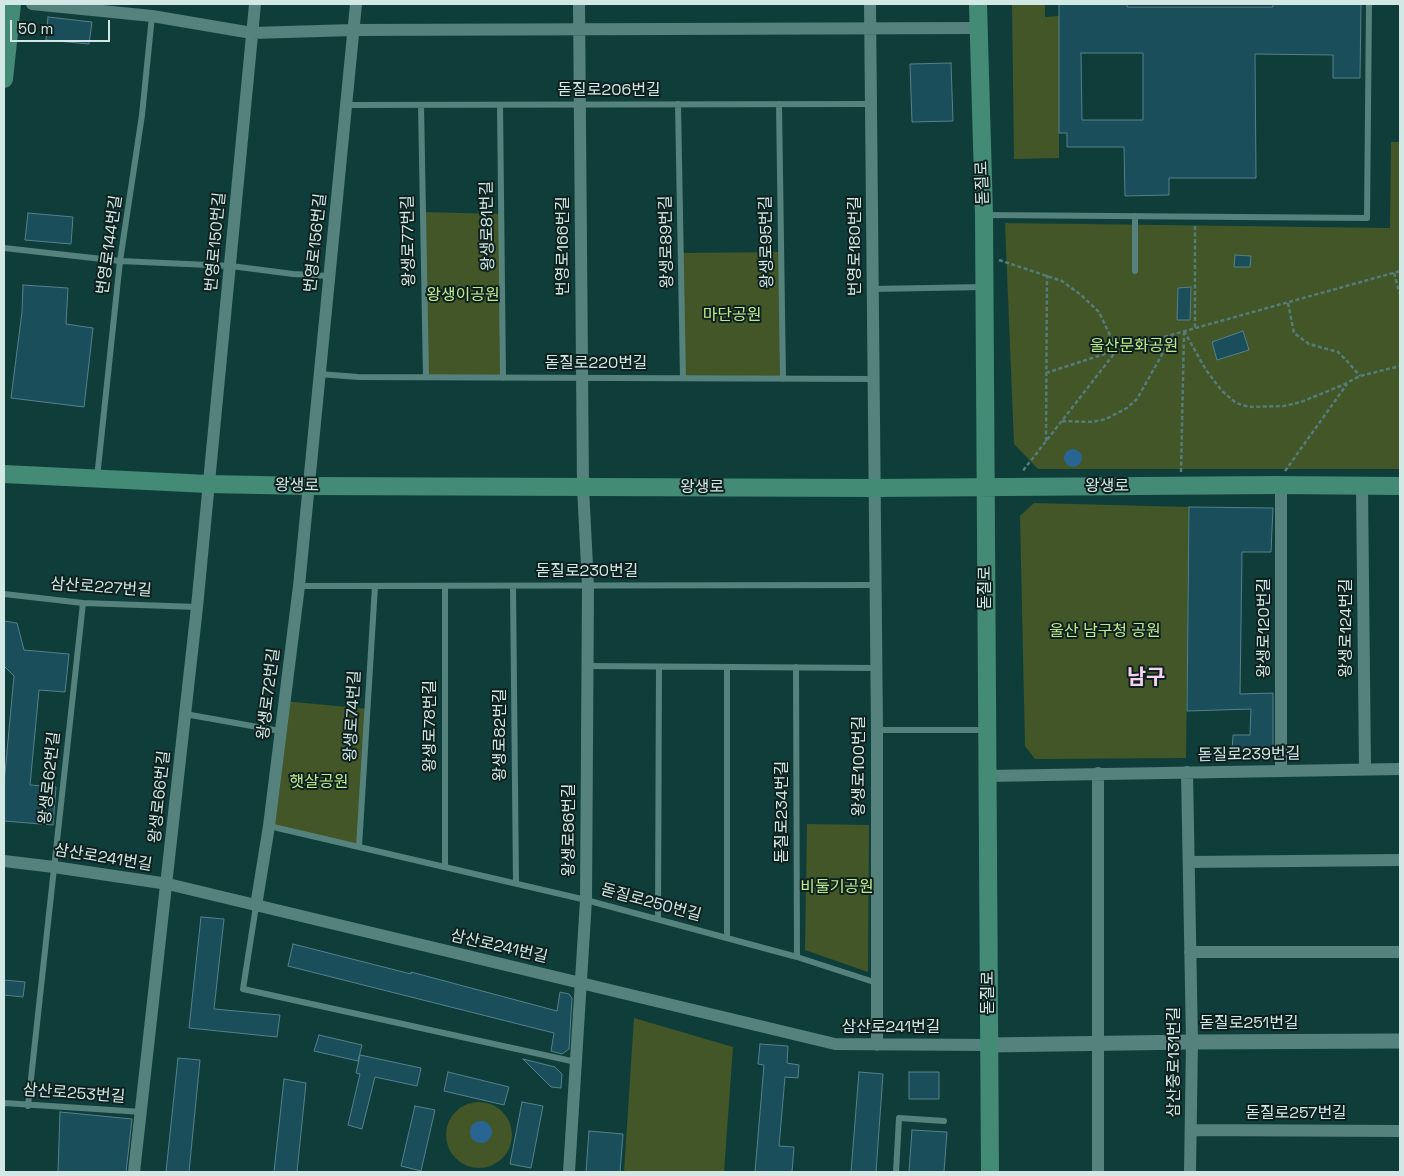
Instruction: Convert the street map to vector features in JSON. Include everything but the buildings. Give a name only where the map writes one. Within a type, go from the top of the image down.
[{"type":"main road","points":[[4,79],[12,4]]},
{"type":"main road","name":"돋질로","points":[[978,4],[985,255],[990,1172]]},
{"type":"main road","name":"왕생로","points":[[4,474],[208,484],[308,486],[874,488],[1400,486]]},
{"type":"street","points":[[32,4],[152,16],[252,33],[353,30],[978,28]]},
{"type":"street","name":"번영로150번길","points":[[208,484],[231,266],[255,4]]},
{"type":"street","name":"번영로156번길","points":[[308,486],[356,4]]},
{"type":"street","name":"번영로166번길","points":[[579,4],[582,487]]},
{"type":"street","name":"번영로180번길","points":[[870,4],[874,488]]},
{"type":"street","name":"왕생로66번길","points":[[134,1172],[197,607],[208,484]]},
{"type":"street","name":"왕생로120번길","points":[[1278,485],[1282,771]]},
{"type":"street","name":"왕생로72번길","points":[[256,906],[269,826],[299,586],[308,486]]},
{"type":"street","name":"왕생로124번길","points":[[1362,486],[1365,769]]},
{"type":"street","name":"왕생로86번길","points":[[569,1172],[586,900],[588,586],[582,487]]},
{"type":"street","name":"왕생로100번길","points":[[874,488],[877,730],[877,1044]]},
{"type":"street","name":"돋질로239번길","points":[[988,776],[1400,769]]},
{"type":"street","name":"삼산중로131번길","points":[[1187,772],[1192,1042],[1190,1172]]},
{"type":"street","points":[[1098,773],[1098,1172]]},
{"type":"street","points":[[1189,862],[1400,860]]},
{"type":"street","name":"삼산로241번길","points":[[4,861],[167,884],[835,1044],[989,1045]]},
{"type":"street","points":[[1190,952],[1400,952]]},
{"type":"street","name":"돋질로251번길","points":[[989,1045],[1400,1041]]},
{"type":"street","name":"돋질로257번길","points":[[1191,1130],[1400,1131]]},
{"type":"lane","points":[[984,215],[1367,218],[1369,4]]},
{"type":"lane","name":"번영로144번길","points":[[96,479],[120,261],[142,115],[152,16]]},
{"type":"lane","name":"돋질로206번길","points":[[346,104],[871,104]]},
{"type":"lane","name":"왕생로89번길","points":[[678,104],[683,378]]},
{"type":"lane","name":"왕생로95번길","points":[[778,104],[783,379]]},
{"type":"lane","name":"왕생로77번길","points":[[420,105],[426,377]]},
{"type":"lane","name":"왕생로81번길","points":[[500,105],[503,378]]},
{"type":"lane","points":[[1135,216],[1135,271]]},
{"type":"lane","points":[[4,248],[120,261],[231,266],[293,274],[329,276]]},
{"type":"lane","points":[[872,289],[985,287]]},
{"type":"lane","name":"돋질로220번길","points":[[320,374],[358,377],[873,380]]},
{"type":"lane","name":"돋질로230번길","points":[[299,586],[875,585]]},
{"type":"lane","name":"왕생로74번길","points":[[359,847],[375,586]]},
{"type":"lane","name":"왕생로78번길","points":[[445,867],[446,586]]},
{"type":"lane","name":"왕생로82번길","points":[[513,586],[516,884]]},
{"type":"lane","name":"삼산로227번길","points":[[4,594],[83,603],[197,607]]},
{"type":"lane","name":"왕생로62번길","points":[[28,1106],[83,603]]},
{"type":"lane","points":[[588,666],[876,668]]},
{"type":"lane","points":[[658,919],[659,667]]},
{"type":"lane","points":[[727,667],[727,938]]},
{"type":"lane","name":"돋질로234번길","points":[[796,668],[797,957]]},
{"type":"lane","points":[[185,714],[280,731]]},
{"type":"lane","points":[[877,730],[987,730]]},
{"type":"lane","name":"돋질로250번길","points":[[269,826],[586,900],[797,957],[877,983]]},
{"type":"lane","points":[[256,906],[243,989],[576,1062]]},
{"type":"lane","name":"삼산로253번길","points":[[4,1104],[142,1112]]},
{"type":"lane","points":[[896,1172],[899,1118],[944,1121]]},
{"type":"path","points":[[1194,216],[1195,328]]},
{"type":"path","points":[[985,255],[1062,281],[1099,312],[1117,350]]},
{"type":"path","points":[[1046,373],[1117,350],[1400,271]]},
{"type":"path","points":[[1394,273],[1400,296]]},
{"type":"path","points":[[1046,442],[1047,275]]},
{"type":"path","points":[[1288,303],[1294,333],[1309,344],[1338,352],[1360,376]]},
{"type":"path","points":[[1184,331],[1206,370],[1222,391],[1236,403],[1249,407],[1284,406],[1301,402],[1320,396],[1360,376],[1400,366]]},
{"type":"path","points":[[1181,486],[1184,331]]},
{"type":"path","points":[[1062,421],[1092,422],[1106,419],[1127,408],[1141,392],[1173,334]]},
{"type":"path","points":[[1010,488],[1117,350]]},
{"type":"path","points":[[1278,485],[1348,382]]},
{"type":"green space","points":[[1012,4],[1045,4],[1045,17],[1059,16],[1059,158],[1014,159]]},
{"type":"green space","name":"울산문화공원","points":[[1391,142],[1400,142],[1400,469],[1038,469],[1014,444],[1005,223],[1390,228]]},
{"type":"green space","name":"왕생이공원","points":[[423,212],[501,214],[503,378],[426,377]]},
{"type":"green space","name":"마단공원","points":[[781,252],[783,379],[683,378],[681,253]]},
{"type":"green space","name":"울산 남구청 공원","points":[[1034,503],[1189,507],[1186,758],[1035,759],[1025,746],[1020,516]]},
{"type":"green space","name":"햇살공원","points":[[284,701],[368,709],[359,847],[269,826]]},
{"type":"green space","name":"비둘기공원","points":[[807,824],[869,825],[868,972],[805,950]]},
{"type":"green space","points":[[634,1018],[733,1047],[724,1172],[624,1172]]},
{"type":"green space","points":[[472,1102],[486,1102],[498,1107],[507,1116],[512,1128],[510,1148],[503,1159],[486,1168],[472,1168],[460,1163],[451,1154],[446,1142],[446,1128],[451,1116],[460,1107]]},
{"type":"water","points":[[1073,449],[1079,452],[1082,458],[1079,464],[1073,467],[1067,464],[1064,458],[1067,452]]},
{"type":"water","points":[[481,1121],[489,1124],[492,1132],[489,1140],[481,1143],[473,1140],[470,1132],[473,1124]]},
{"type":"district","name":"남구","points":[[1146,678]]}]
